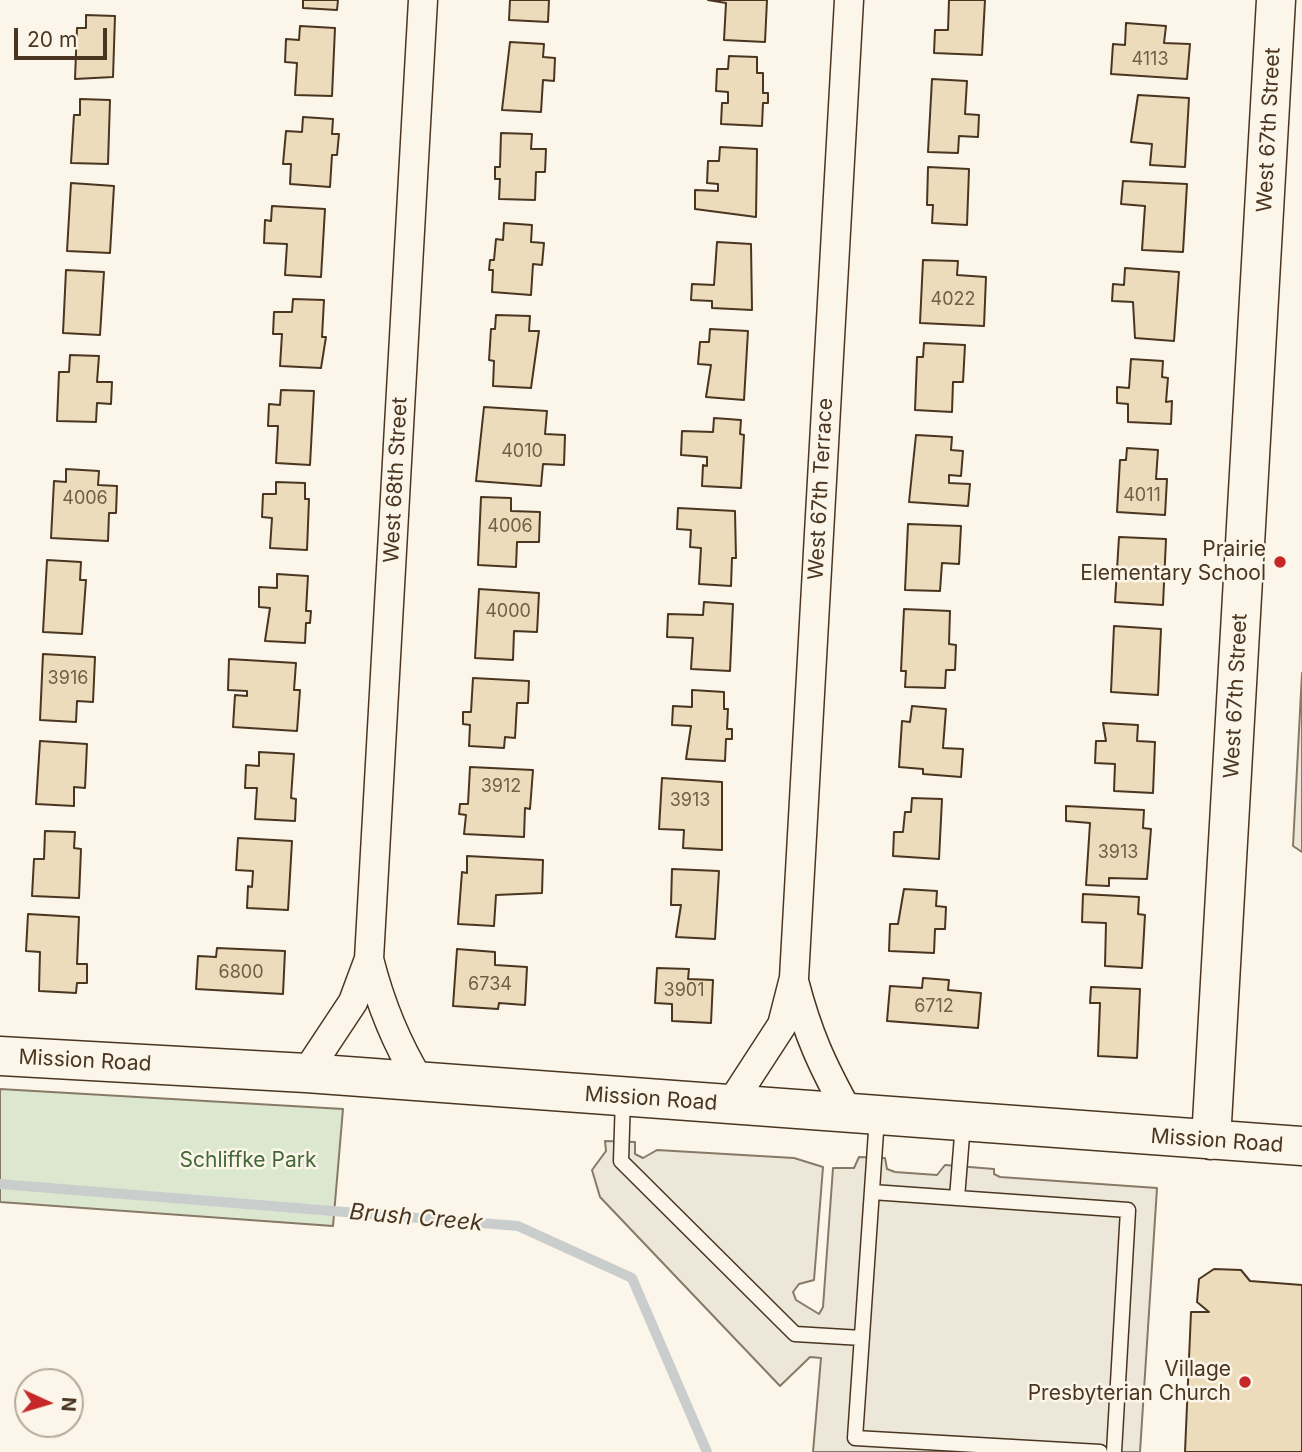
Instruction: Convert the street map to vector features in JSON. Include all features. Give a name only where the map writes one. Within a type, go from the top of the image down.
[{"type":"main road","name":"West 67th Street","points":[[1211,1140],[1276,0]]},
{"type":"main road","name":"Mission Road","points":[[1,1055],[306,1073],[1302,1146]]},
{"type":"street","name":"West 68th Street","points":[[420,1082],[404,1056],[379,1001],[369,959],[423,0]]},
{"type":"street","name":"West 67th Terrace","points":[[730,1105],[782,1025],[794,978],[849,0]]},
{"type":"street","name":"West 68th Street","points":[[306,1073],[353,1002],[369,959]]},
{"type":"street","name":"West 67th Terrace","points":[[794,978],[811,1040],[825,1074],[863,1115]]},
{"type":"lane","points":[[623,1096],[621,1161],[795,1334],[862,1338]]},
{"type":"lane","points":[[863,1115],[872,1192],[855,1438],[1100,1452]]},
{"type":"lane","points":[[957,1198],[962,1122]]},
{"type":"lane","points":[[872,1192],[1128,1210],[1114,1452]]},
{"type":"green space","name":"Schliffke Park","points":[[0,1089],[343,1109],[333,1226],[0,1202]]},
{"type":"shaded area","points":[[1302,673],[1302,852],[1293,846]]},
{"type":"shaded area","points":[[605,1141],[635,1142],[635,1154],[643,1158],[657,1150],[794,1158],[823,1167],[814,1280],[799,1284],[793,1292],[796,1300],[819,1314],[823,1307],[833,1168],[854,1168],[859,1157],[885,1158],[887,1169],[895,1172],[937,1175],[945,1165],[994,1169],[994,1174],[1000,1177],[1157,1188],[1140,1452],[813,1452],[821,1358],[810,1357],[780,1386],[600,1197],[592,1170],[606,1151]]},
{"type":"building","points":[[303,0],[338,0],[337,10],[303,8]]},
{"type":"building","points":[[510,0],[549,0],[548,22],[509,20]]},
{"type":"building","points":[[708,0],[767,0],[765,42],[724,40],[726,3]]},
{"type":"building","points":[[949,0],[985,0],[982,55],[934,53],[935,30],[948,30]]},
{"type":"building","points":[[86,15],[115,16],[113,77],[75,79],[77,28],[86,28]]},
{"type":"building","points":[[1126,23],[1166,26],[1164,43],[1190,44],[1187,79],[1111,74],[1113,44],[1125,45]]},
{"type":"building","points":[[300,26],[335,28],[332,96],[295,95],[297,63],[285,62],[286,39],[299,40]]},
{"type":"building","points":[[510,42],[544,44],[543,57],[555,58],[554,81],[543,80],[541,112],[502,110]]},
{"type":"building","points":[[729,56],[757,57],[757,73],[763,73],[763,93],[768,93],[768,103],[763,103],[762,126],[721,124],[722,103],[728,103],[728,92],[716,91],[717,69],[728,69]]},
{"type":"building","points":[[932,79],[967,81],[965,114],[979,115],[978,137],[959,136],[958,153],[928,152]]},
{"type":"building","points":[[1138,95],[1189,98],[1185,167],[1150,165],[1152,144],[1131,142]]},
{"type":"building","points":[[80,99],[110,100],[108,164],[71,163],[74,115],[80,115]]},
{"type":"building","points":[[303,117],[333,119],[332,134],[339,134],[337,155],[332,155],[330,187],[290,184],[291,164],[283,164],[286,131],[302,132]]},
{"type":"building","points":[[501,133],[532,134],[531,149],[546,149],[545,172],[536,172],[535,200],[499,199],[500,179],[495,179],[495,167],[500,167]]},
{"type":"building","points":[[720,147],[757,149],[756,217],[695,209],[695,190],[718,191],[718,184],[707,183],[708,161],[719,161]]},
{"type":"building","points":[[928,167],[969,169],[967,225],[932,223],[933,205],[927,205]]},
{"type":"building","points":[[1123,181],[1187,184],[1183,252],[1142,250],[1145,206],[1121,204]]},
{"type":"building","points":[[71,183],[114,186],[110,253],[67,251]]},
{"type":"building","points":[[272,206],[325,209],[321,277],[285,275],[287,244],[264,243],[265,220],[271,221]]},
{"type":"building","points":[[504,223],[532,225],[531,242],[544,243],[542,265],[533,264],[531,295],[492,292],[493,270],[489,270],[490,260],[494,260],[496,239],[503,240]]},
{"type":"building","points":[[717,242],[751,244],[752,310],[712,308],[712,301],[691,300],[692,284],[714,285]]},
{"type":"building","points":[[923,260],[958,261],[957,275],[986,277],[984,326],[920,323]]},
{"type":"building","points":[[1125,268],[1179,272],[1174,341],[1135,338],[1133,302],[1112,301],[1113,284],[1124,285]]},
{"type":"building","points":[[66,270],[104,272],[100,335],[63,333]]},
{"type":"building","points":[[293,299],[324,300],[322,337],[326,337],[321,368],[280,366],[282,334],[273,334],[274,312],[292,312]]},
{"type":"building","points":[[496,315],[530,316],[529,331],[539,331],[531,388],[493,386],[494,361],[489,360],[491,329],[495,329]]},
{"type":"building","points":[[710,329],[748,331],[744,400],[706,397],[711,365],[698,364],[700,342],[709,342]]},
{"type":"building","points":[[924,343],[965,345],[963,382],[953,382],[952,412],[915,410],[917,357],[923,357]]},
{"type":"building","points":[[70,355],[99,356],[97,382],[112,382],[111,404],[97,403],[96,422],[57,421],[59,372],[69,372]]},
{"type":"building","points":[[1131,359],[1163,361],[1162,377],[1168,378],[1166,402],[1172,401],[1171,424],[1128,422],[1128,404],[1117,403],[1117,387],[1129,388]]},
{"type":"building","points":[[281,390],[314,391],[310,465],[276,463],[278,426],[268,426],[269,404],[280,405]]},
{"type":"building","points":[[484,407],[547,411],[545,434],[565,435],[564,465],[543,464],[541,486],[476,481]]},
{"type":"building","points":[[714,418],[741,420],[740,434],[744,435],[741,488],[702,486],[703,465],[707,466],[707,457],[681,455],[682,431],[713,432]]},
{"type":"building","points":[[916,435],[952,437],[951,450],[963,451],[961,476],[949,475],[949,483],[970,484],[968,506],[909,502]]},
{"type":"building","points":[[1127,448],[1158,450],[1156,479],[1167,479],[1165,515],[1117,512],[1120,460],[1126,460]]},
{"type":"building","points":[[66,469],[99,471],[98,485],[117,486],[116,513],[109,513],[108,541],[51,538],[54,481],[66,482]]},
{"type":"building","points":[[276,482],[305,483],[305,499],[309,499],[307,550],[270,548],[272,518],[262,517],[263,494],[276,494]]},
{"type":"building","points":[[481,497],[511,498],[511,511],[540,512],[539,542],[517,542],[516,567],[478,565]]},
{"type":"building","points":[[678,508],[735,511],[736,558],[732,558],[731,586],[699,584],[701,548],[690,547],[691,530],[677,529]]},
{"type":"building","points":[[908,524],[961,526],[959,564],[942,563],[940,591],[905,590]]},
{"type":"building","points":[[1119,537],[1166,539],[1163,605],[1115,602]]},
{"type":"building","points":[[47,560],[81,562],[80,580],[86,580],[82,634],[43,632]]},
{"type":"building","points":[[277,574],[308,576],[306,611],[311,611],[310,623],[306,623],[305,643],[265,641],[270,608],[259,607],[259,587],[277,588]]},
{"type":"building","points":[[479,589],[539,593],[537,632],[514,631],[513,660],[475,658]]},
{"type":"building","points":[[704,602],[733,604],[730,671],[691,669],[693,638],[667,637],[668,614],[703,615]]},
{"type":"building","points":[[904,609],[950,611],[949,644],[956,645],[955,670],[946,670],[945,688],[905,687],[906,671],[901,671]]},
{"type":"building","points":[[1114,626],[1161,629],[1158,695],[1111,692]]},
{"type":"building","points":[[43,654],[95,657],[93,702],[77,701],[76,722],[40,720]]},
{"type":"building","points":[[229,659],[296,663],[294,690],[300,690],[297,731],[233,727],[235,695],[247,696],[247,691],[228,690]]},
{"type":"building","points":[[473,678],[529,681],[528,703],[517,703],[515,738],[505,737],[504,748],[469,746],[470,725],[463,724],[463,712],[471,712]]},
{"type":"building","points":[[692,690],[724,692],[724,709],[728,709],[727,729],[732,729],[732,739],[726,739],[725,761],[686,759],[691,726],[672,725],[673,706],[692,707]]},
{"type":"building","points":[[912,706],[946,709],[943,748],[963,749],[961,777],[923,774],[923,769],[899,767],[902,721],[910,722]]},
{"type":"building","points":[[1103,723],[1138,725],[1137,741],[1155,742],[1153,793],[1114,791],[1115,764],[1095,763],[1096,741],[1106,741]]},
{"type":"building","points":[[40,741],[87,744],[85,788],[74,787],[74,806],[36,804]]},
{"type":"building","points":[[259,752],[294,754],[291,798],[296,799],[295,821],[255,819],[257,788],[245,788],[246,765],[259,766]]},
{"type":"building","points":[[470,767],[533,770],[530,809],[525,808],[524,837],[464,834],[466,815],[459,814],[460,804],[468,804]]},
{"type":"building","points":[[662,778],[722,782],[722,850],[683,848],[684,830],[659,829]]},
{"type":"building","points":[[912,798],[942,799],[939,859],[893,856],[894,832],[903,832],[905,812],[911,812]]},
{"type":"building","points":[[1066,806],[1144,810],[1143,828],[1151,829],[1147,879],[1109,878],[1109,886],[1086,885],[1090,823],[1066,821]]},
{"type":"building","points":[[45,831],[75,832],[74,848],[81,849],[79,898],[32,896],[34,859],[44,859]]},
{"type":"building","points":[[238,838],[292,841],[288,910],[247,908],[248,886],[252,887],[253,871],[236,870]]},
{"type":"building","points":[[467,856],[543,860],[542,893],[496,895],[494,926],[458,924],[462,872],[467,873]]},
{"type":"building","points":[[672,869],[719,871],[715,939],[676,937],[681,905],[671,905]]},
{"type":"building","points":[[904,889],[937,891],[936,906],[946,907],[945,929],[935,929],[934,953],[889,951],[890,924],[898,924]]},
{"type":"building","points":[[1083,894],[1139,897],[1138,914],[1145,915],[1142,968],[1105,966],[1106,923],[1082,922]]},
{"type":"building","points":[[28,914],[79,917],[77,964],[87,964],[87,983],[77,983],[76,993],[39,991],[40,952],[26,951]]},
{"type":"building","points":[[217,948],[285,951],[283,994],[196,989],[198,956],[216,957]]},
{"type":"building","points":[[457,949],[495,952],[495,965],[527,967],[525,1005],[499,1003],[498,1009],[453,1006]]},
{"type":"building","points":[[657,968],[689,969],[688,979],[713,980],[711,1023],[672,1021],[672,1004],[655,1003]]},
{"type":"building","points":[[923,978],[949,980],[948,990],[981,993],[978,1028],[887,1021],[890,986],[922,988]]},
{"type":"building","points":[[1091,987],[1140,989],[1137,1058],[1098,1056],[1100,1003],[1090,1003]]},
{"type":"building","name":"Village Presbyterian Church","points":[[1214,1269],[1241,1270],[1250,1281],[1302,1285],[1302,1452],[1185,1452],[1191,1312],[1209,1312],[1197,1302],[1199,1279]]},
{"type":"waterway","name":"Brush Creek","points":[[0,1184],[518,1226],[632,1278],[707,1452]]},
{"type":"place","name":"Prairie Elementary School","points":[[1280,562]]},
{"type":"place","name":"Village Presbyterian Church","points":[[1245,1382]]}]
